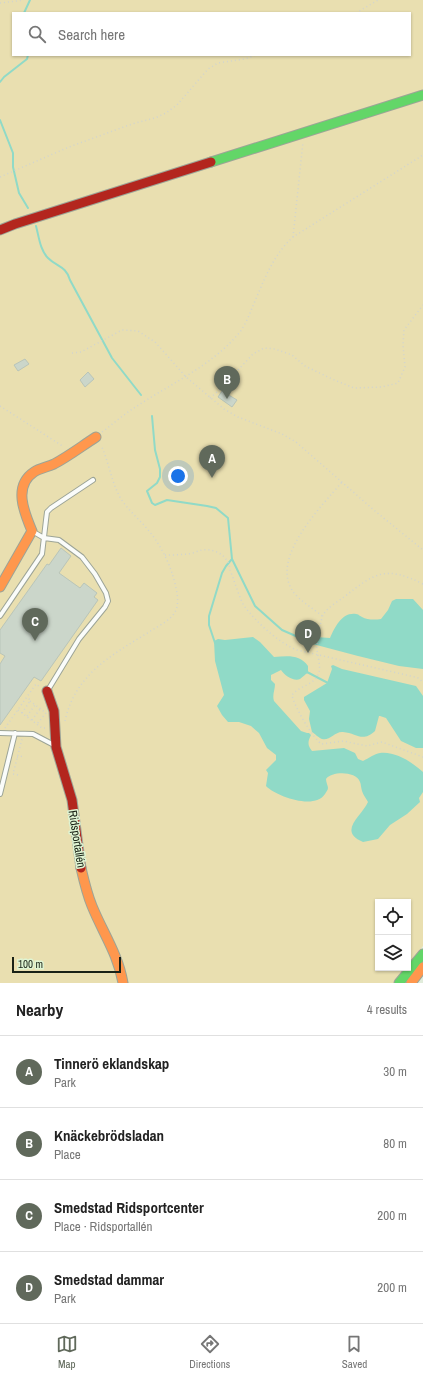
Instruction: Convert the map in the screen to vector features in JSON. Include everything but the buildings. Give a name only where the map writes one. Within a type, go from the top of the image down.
[{"type":"street","points":[[0,230],[423,95]]},
{"type":"street","points":[[0,587],[32,531],[22,503],[21,493],[24,483],[35,471],[51,465],[96,437]]},
{"type":"street","name":"Ridsportallén","points":[[47,691],[55,708],[56,746],[71,799],[78,849],[87,896],[109,940],[119,965],[122,983]]},
{"type":"street","points":[[399,983],[423,954]]},
{"type":"street","points":[[411,983],[423,967]]},
{"type":"lane","points":[[0,616],[42,554],[48,512],[51,508],[93,480]]},
{"type":"lane","points":[[32,531],[44,538],[59,540],[82,557],[102,586],[108,601],[106,608],[80,639],[47,691]]},
{"type":"lane","points":[[1,733],[33,734],[56,746]]},
{"type":"lane","points":[[0,794],[15,733]]},
{"type":"path","points":[[0,3],[22,0]]},
{"type":"path","points":[[358,12],[378,0]]},
{"type":"path","points":[[0,177],[69,147],[166,113],[177,105],[208,69],[218,63],[245,59],[253,56]]},
{"type":"path","points":[[293,237],[304,132]]},
{"type":"path","points":[[65,722],[70,703],[80,684],[94,669],[104,660],[166,621],[175,612],[177,606],[172,574],[164,555],[149,531],[133,514],[118,493],[104,451],[96,437],[133,408],[186,377],[226,347],[241,331],[248,319],[273,260],[280,250],[293,237],[423,155]]},
{"type":"path","points":[[210,398],[231,380],[253,354],[264,348],[275,349],[292,355],[305,366],[354,388],[382,387],[398,383],[405,367],[403,345],[404,330],[423,305]]},
{"type":"path","points":[[72,353],[80,352],[122,330],[138,331],[155,342],[186,377],[224,409],[238,417],[282,434],[296,442],[423,550]]},
{"type":"path","points":[[0,406],[73,452]]},
{"type":"path","points":[[322,616],[293,591],[288,579],[288,562],[300,535],[342,482]]},
{"type":"path","points":[[164,555],[184,555],[209,550],[223,555],[230,565],[230,570],[244,606],[265,629],[283,644],[297,650],[410,675],[423,681]]},
{"type":"path","points":[[423,584],[398,574],[384,573],[359,586],[322,616],[316,648],[320,672],[314,681],[294,692],[292,695],[292,698],[310,732],[318,742],[322,744],[348,741],[367,746],[382,742],[423,757]]},
{"type":"path","points":[[1,733],[36,684],[47,691]]},
{"type":"path","points":[[28,696],[30,701],[46,713],[37,724]]},
{"type":"path","points":[[22,713],[30,701]]},
{"type":"path","points":[[26,716],[35,705]]},
{"type":"path","points":[[32,720],[40,709]]},
{"type":"path","points":[[18,710],[42,728],[56,728]]},
{"type":"path","points":[[18,774],[13,774],[23,733]]},
{"type":"path","points":[[17,757],[22,756]]},
{"type":"shaded area","points":[[0,0],[423,0],[423,946],[411,961],[411,899],[375,899],[375,971],[404,971],[394,983],[0,983]]},
{"type":"water","points":[[396,599],[413,599],[423,610],[423,669],[399,666],[309,643],[311,635],[330,638],[334,629],[347,615],[356,614],[364,618],[374,620],[381,619],[388,610],[392,601]]},
{"type":"water","points":[[253,637],[260,642],[274,657],[288,656],[301,659],[308,666],[308,673],[298,680],[289,678],[281,670],[271,675],[271,680],[275,684],[273,697],[274,701],[301,731],[311,735],[308,743],[312,751],[344,748],[355,753],[358,759],[363,761],[380,753],[392,754],[409,761],[423,772],[423,792],[419,798],[420,802],[407,814],[390,825],[378,839],[363,842],[356,838],[352,833],[354,823],[368,802],[362,792],[358,778],[344,773],[329,776],[326,779],[328,788],[325,794],[320,799],[313,801],[296,800],[278,794],[266,786],[268,773],[266,770],[276,760],[276,755],[267,748],[259,733],[251,726],[239,722],[228,722],[222,715],[217,706],[224,695],[215,661],[214,641],[218,639],[225,640]]},
{"type":"water","points":[[333,665],[342,669],[416,686],[423,696],[423,748],[416,748],[401,741],[386,718],[380,716],[375,731],[370,735],[363,737],[340,732],[328,739],[325,739],[312,732],[309,719],[310,711],[304,697],[327,683],[332,669],[331,666]]},
{"type":"waterway","points":[[24,12],[30,0]]},
{"type":"waterway","points":[[0,82],[4,77],[27,59],[28,56]]},
{"type":"waterway","points":[[0,120],[13,153],[13,167],[19,193],[28,208]]},
{"type":"waterway","points":[[36,226],[40,243],[45,255],[66,272],[112,358],[141,395]]},
{"type":"waterway","points":[[152,416],[155,450],[160,469],[160,477],[157,483],[147,491],[152,503],[155,505],[167,500],[207,506],[216,508],[228,518],[232,559],[255,606],[282,630],[298,637],[311,639]]},
{"type":"waterway","points":[[215,643],[209,625],[209,616],[222,573],[232,559]]},
{"type":"waterway","points":[[307,672],[328,683]]},
{"type":"traffic: fast","points":[[211,162],[423,95]]},
{"type":"traffic: fast","points":[[399,983],[423,954]]},
{"type":"traffic: slow","points":[[0,587],[32,531],[22,500],[24,484],[34,472],[60,461],[96,437]]},
{"type":"traffic: slow","points":[[81,868],[90,901],[114,953],[121,972],[123,983]]},
{"type":"traffic: slow","points":[[411,983],[423,967]]},
{"type":"traffic: jam","points":[[0,230],[211,162]]},
{"type":"traffic: jam","points":[[47,691],[54,711],[56,747],[72,800],[81,868]]},
{"type":"place","name":"Knäckebrödsladan","points":[[227,399]]},
{"type":"place","name":"Tinnerö eklandskap","points":[[212,478]]},
{"type":"place","name":"Smedstad Ridsportcenter","points":[[35,641]]},
{"type":"place","name":"Smedstad dammar","points":[[308,653]]}]
